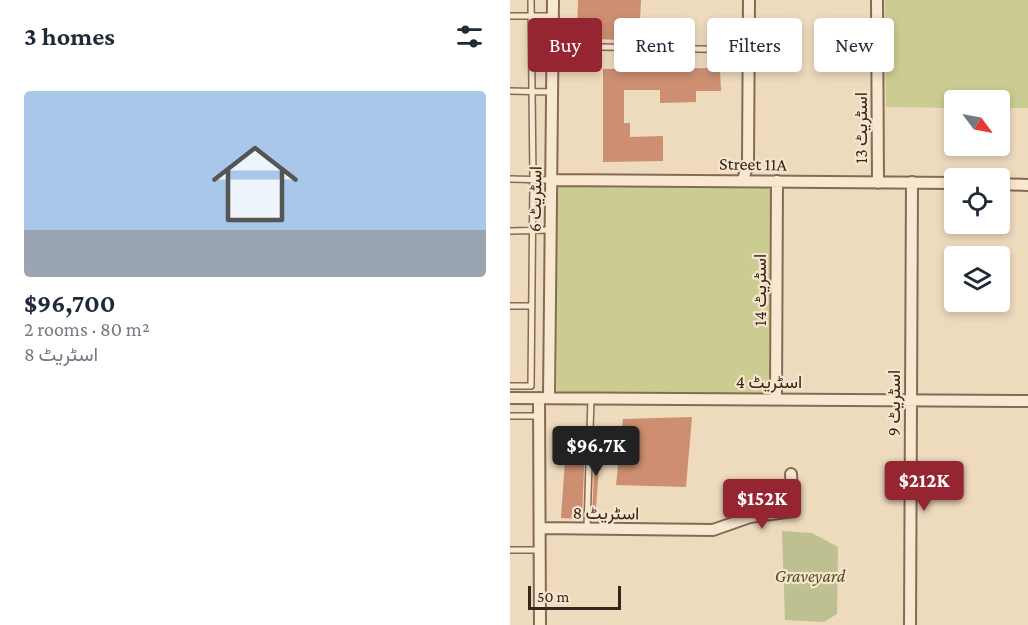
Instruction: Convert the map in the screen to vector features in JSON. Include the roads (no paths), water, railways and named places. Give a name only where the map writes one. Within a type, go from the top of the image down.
[{"type":"street","name":"اسٹریٹ 6","points":[[552,16],[553,0]]},
{"type":"street","points":[[749,0],[749,18]]},
{"type":"street","name":"اسٹریٹ 13","points":[[877,0],[878,183]]},
{"type":"street","name":"اسٹریٹ 6","points":[[540,625],[540,416],[544,398],[551,230],[553,72]]},
{"type":"street","points":[[743,180],[748,163],[750,72]]},
{"type":"street","name":"Street 11A","points":[[551,180],[944,183]]},
{"type":"street","name":"اسٹریٹ 14","points":[[776,399],[777,181]]},
{"type":"street","name":"اسٹریٹ 9","points":[[910,625],[912,182]]},
{"type":"street","points":[[1010,184],[1028,185]]},
{"type":"street","name":"اسٹریٹ 4","points":[[510,398],[1028,401]]},
{"type":"street","name":"اسٹریٹ 8","points":[[540,528],[713,530],[750,517],[794,511],[791,474]]},
{"type":"lane","points":[[510,386],[531,386],[533,179],[531,0]]},
{"type":"lane","points":[[510,16],[552,16]]},
{"type":"lane","points":[[602,47],[707,49]]},
{"type":"lane","points":[[510,92],[553,92]]},
{"type":"lane","points":[[510,179],[551,180]]},
{"type":"lane","points":[[510,231],[551,230]]},
{"type":"lane","points":[[510,306],[532,306]]},
{"type":"lane","points":[[587,529],[591,398]]},
{"type":"lane","points":[[510,416],[540,416]]},
{"type":"lane","points":[[510,550],[540,550]]},
{"type":"park label","name":"Graveyard","points":[[810,576]]}]
